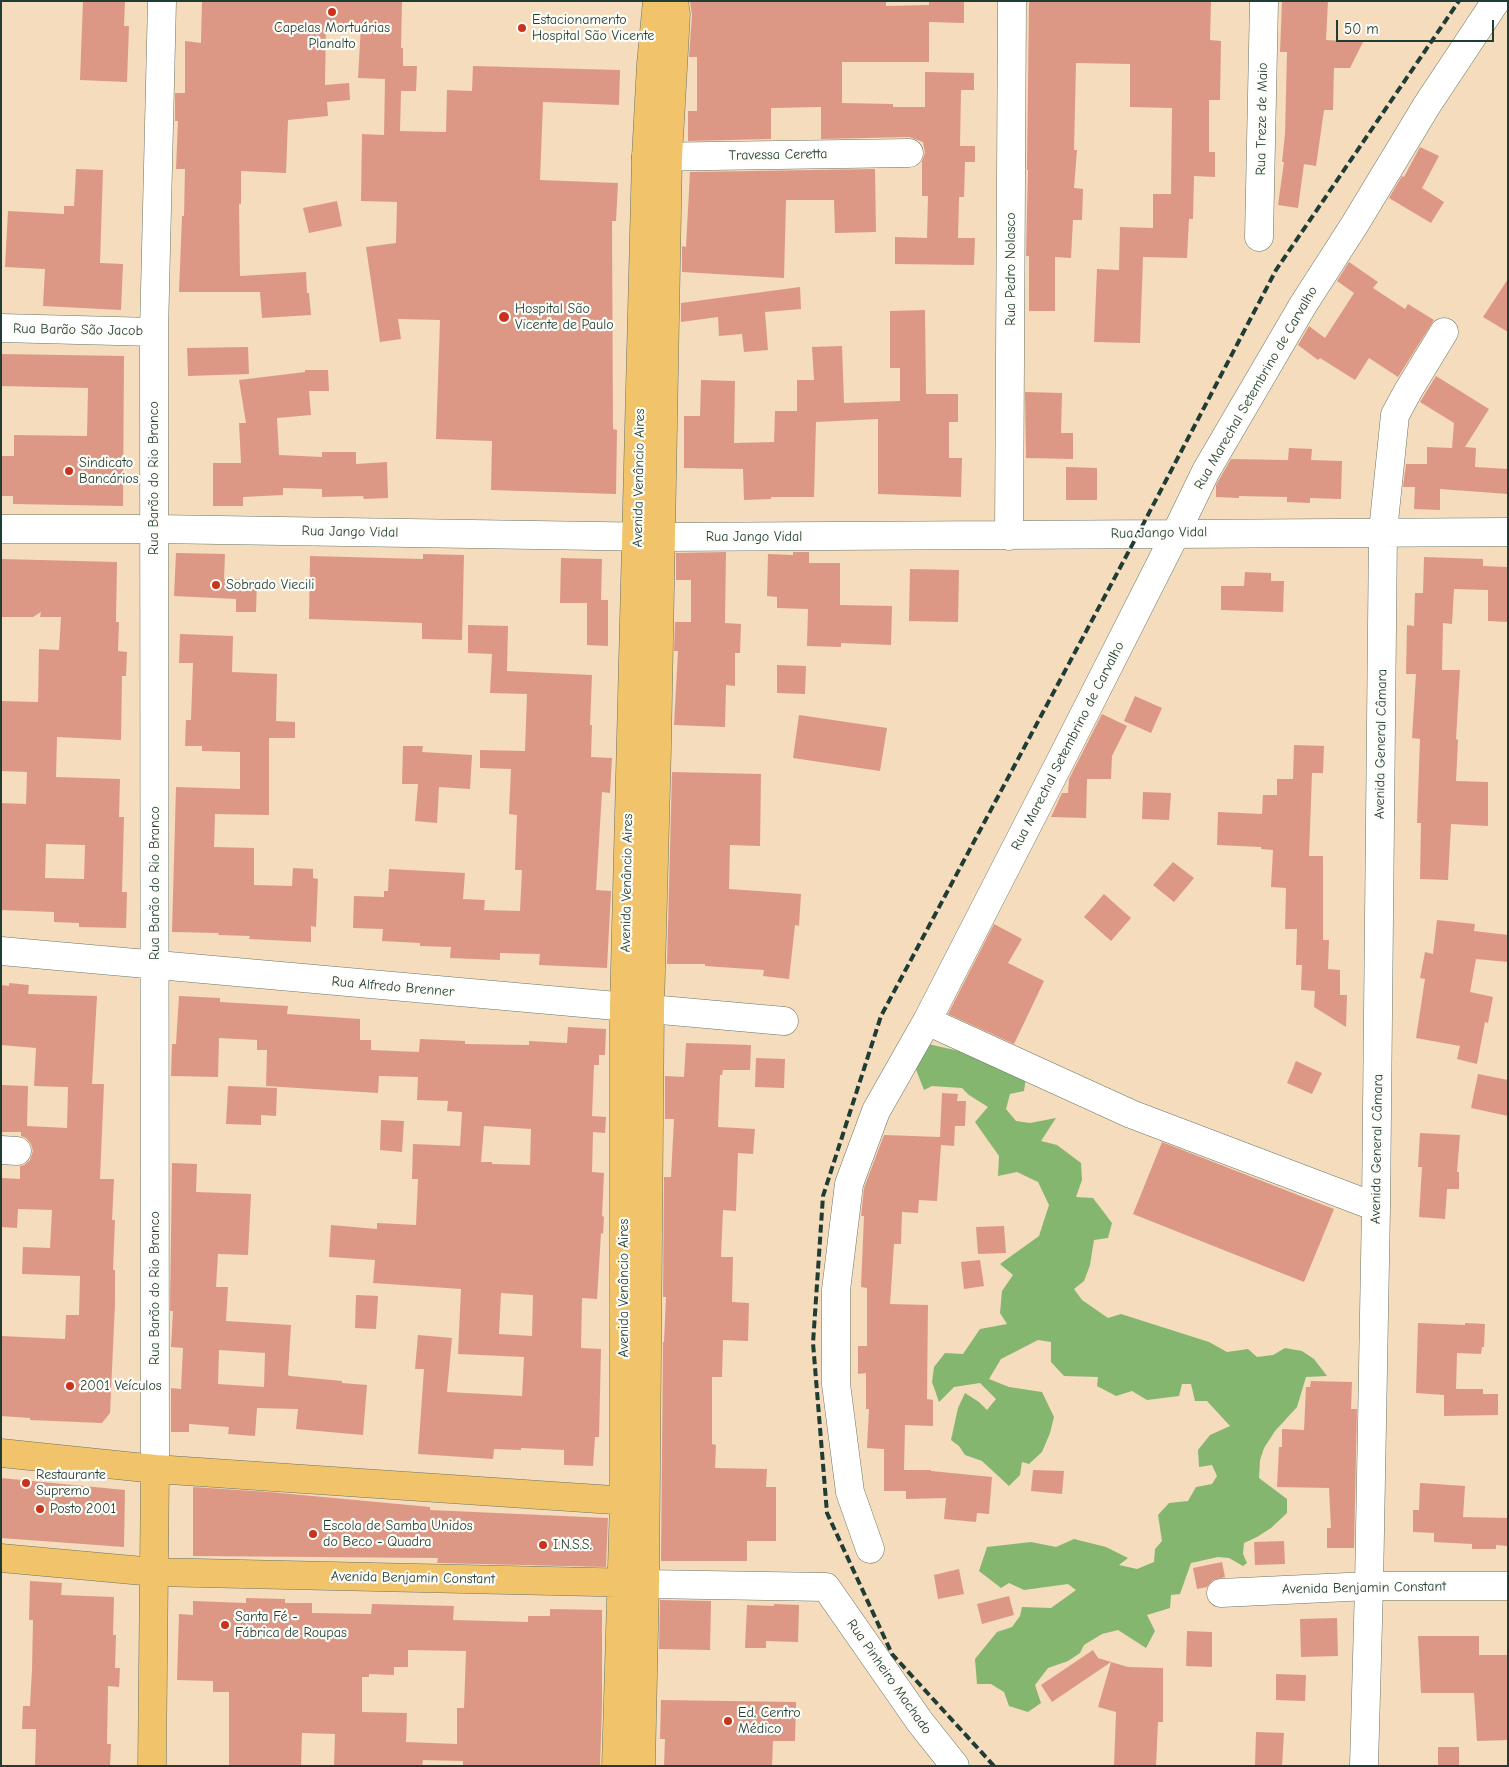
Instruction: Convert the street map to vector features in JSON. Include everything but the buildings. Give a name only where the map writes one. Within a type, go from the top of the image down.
[{"type":"main road","name":"Avenida Venâncio Aires","points":[[616,1766],[633,1583],[635,1502],[637,1008],[657,157],[651,64],[657,1]]},
{"type":"main road","name":"Avenida Venâncio Aires","points":[[657,157],[676,14],[674,1]]},
{"type":"main road","points":[[1,1454],[155,1469],[635,1502]]},
{"type":"main road","name":"Rua Barão do Rio Branco","points":[[152,1766],[155,1469]]},
{"type":"main road","name":"Avenida Benjamin Constant","points":[[1,1558],[154,1572],[633,1583]]},
{"type":"main road","name":"Avenida Venâncio Aires","points":[[633,1583],[641,1766]]},
{"type":"street","name":"Rua Barão do Rio Branco","points":[[155,1469],[154,332],[162,1]]},
{"type":"street","name":"Rua Pedro Nolasco","points":[[1009,536],[1012,1]]},
{"type":"street","name":"Rua Treze de Maio","points":[[1259,237],[1264,1]]},
{"type":"street","name":"Rua Marechal Setembrino de Carvalho","points":[[870,1549],[850,1492],[836,1384],[836,1290],[849,1184],[876,1111],[926,1022],[1206,471],[1303,305],[1355,224],[1427,105],[1496,1]]},
{"type":"street","name":"Travessa Ceretta","points":[[657,157],[909,152]]},
{"type":"street","name":"Rua Barão São Jacob","points":[[1,328],[154,332]]},
{"type":"street","name":"Avenida General Câmara","points":[[1364,1766],[1376,1207],[1383,531],[1395,415],[1444,332]]},
{"type":"street","name":"Rua Jango Vidal","points":[[1,529],[155,529],[649,537],[1009,536],[1383,531],[1508,532]]},
{"type":"street","name":"Rua Alfredo Brenner","points":[[1,951],[784,1021]]},
{"type":"street","points":[[926,1022],[1132,1114],[1376,1207]]},
{"type":"street","name":"Avenida Benjamin Constant","points":[[633,1583],[826,1587]]},
{"type":"street","name":"Avenida Benjamin Constant","points":[[1220,1593],[1369,1586],[1508,1586]]},
{"type":"street","name":"Rua Pinheiro Machado","points":[[826,1587],[920,1722],[955,1766]]},
{"type":"green space","points":[[928,1044],[959,1051],[1026,1078],[1024,1091],[1010,1094],[1006,1109],[1016,1121],[1030,1123],[1056,1118],[1041,1141],[1057,1145],[1081,1163],[1082,1180],[1076,1197],[1093,1198],[1112,1223],[1108,1238],[1094,1240],[1090,1265],[1084,1281],[1074,1289],[1082,1300],[1108,1318],[1121,1314],[1209,1342],[1227,1352],[1248,1349],[1257,1357],[1273,1355],[1285,1348],[1302,1351],[1314,1359],[1327,1376],[1306,1377],[1297,1407],[1275,1431],[1264,1448],[1260,1460],[1259,1478],[1287,1499],[1287,1513],[1271,1528],[1244,1543],[1243,1554],[1247,1563],[1243,1566],[1229,1558],[1218,1557],[1191,1563],[1180,1594],[1171,1595],[1170,1608],[1147,1615],[1155,1631],[1146,1648],[1118,1630],[1102,1634],[1084,1645],[1080,1653],[1068,1661],[1048,1668],[1035,1685],[1041,1703],[1028,1712],[1009,1706],[1004,1692],[991,1684],[977,1684],[975,1659],[997,1632],[1012,1627],[1020,1616],[1022,1607],[1051,1608],[1076,1590],[1068,1584],[1024,1590],[1009,1583],[1001,1588],[979,1571],[987,1547],[1031,1542],[1056,1547],[1074,1539],[1106,1547],[1128,1558],[1119,1565],[1137,1569],[1154,1562],[1155,1549],[1162,1541],[1158,1515],[1169,1503],[1188,1501],[1196,1487],[1212,1484],[1217,1476],[1212,1465],[1199,1467],[1198,1450],[1210,1435],[1230,1426],[1207,1401],[1195,1401],[1191,1384],[1182,1384],[1179,1396],[1147,1400],[1132,1391],[1116,1396],[1097,1386],[1098,1377],[1064,1376],[1051,1362],[1051,1342],[1038,1340],[1001,1359],[989,1379],[1009,1387],[1042,1392],[1054,1417],[1042,1452],[1029,1464],[1022,1462],[1020,1475],[1009,1486],[982,1461],[965,1455],[959,1446],[951,1440],[958,1408],[965,1393],[987,1410],[996,1399],[980,1383],[954,1387],[939,1402],[932,1382],[934,1367],[945,1353],[963,1354],[980,1329],[1007,1324],[1000,1313],[1002,1291],[1013,1275],[1000,1264],[1039,1236],[1049,1205],[1038,1182],[1017,1172],[998,1176],[999,1156],[975,1122],[988,1107],[969,1095],[962,1088],[932,1086],[924,1090],[913,1062]]},
{"type":"railway","points":[[994,1766],[892,1654],[827,1513],[813,1343],[823,1196],[881,1016],[1138,534],[1276,270],[1459,1]]},
{"type":"place","name":"Capelas Mortuárias Planalto","points":[[332,12]]},
{"type":"place","name":"Estacionamento Hospital São Vicente","points":[[522,28]]},
{"type":"place","name":"Hospital São Vicente de Paulo","points":[[504,317]]},
{"type":"place","name":"Sindicato Bancários","points":[[69,471]]},
{"type":"place","name":"Sobrado Viecili","points":[[216,585]]},
{"type":"place","name":"2001 Veículos","points":[[70,1386]]},
{"type":"place","name":"Restaurante Supremo","points":[[26,1483]]},
{"type":"place","name":"Posto 2001","points":[[40,1509]]},
{"type":"place","name":"Escola de Samba Unidos do Beco - Quadra","points":[[313,1534]]},
{"type":"place","name":"I.N.S.S.","points":[[543,1545]]},
{"type":"place","name":"Santa Fé - Fábrica de Roupas","points":[[225,1625]]},
{"type":"place","name":"Ed. Centro Médico","points":[[728,1721]]}]
